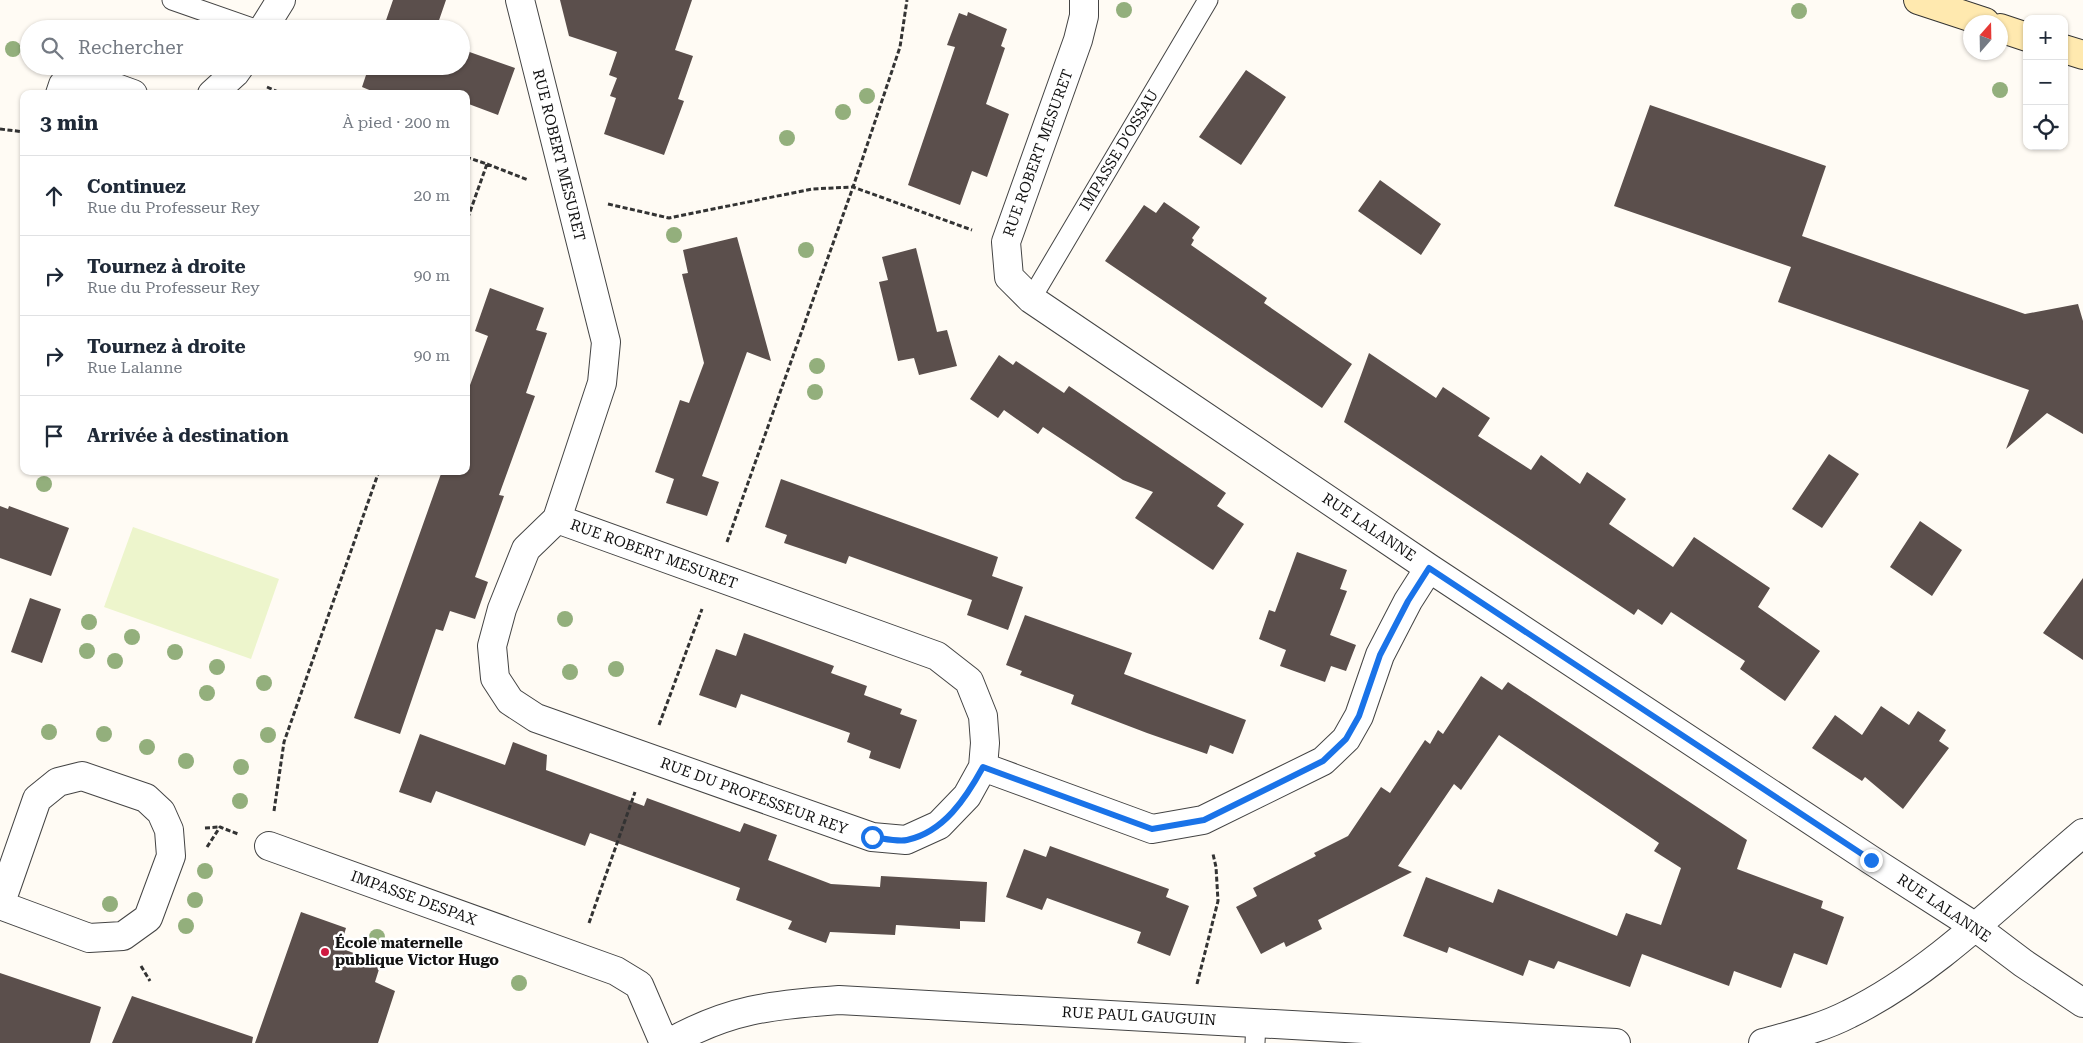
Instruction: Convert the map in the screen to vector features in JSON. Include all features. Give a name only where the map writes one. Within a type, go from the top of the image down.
[{"type":"street","points":[[269,20],[281,0]]},
{"type":"street","name":"RUE ROBERT MESURET","points":[[520,0],[606,342],[602,383],[557,519],[937,656],[969,681],[983,716],[985,743],[983,767]]},
{"type":"street","name":"RUE ROBERT MESURET","points":[[1031,299],[1009,277],[1006,242],[1078,40],[1084,16],[1084,0]]},
{"type":"street","points":[[1918,0],[1964,15]]},
{"type":"street","points":[[2008,31],[2023,36]]},
{"type":"street","points":[[2068,50],[2083,55]]},
{"type":"street","points":[[216,90],[233,75]]},
{"type":"street","points":[[61,90],[63,85],[86,78],[121,90]]},
{"type":"street","name":"RUE LALANNE","points":[[1031,299],[1429,568],[1974,926],[2023,963],[2083,1003]]},
{"type":"street","name":"RUE DU PROFESSEUR REY","points":[[557,519],[526,549],[502,609],[492,646],[496,678],[510,702],[536,718],[872,837],[906,840],[939,825],[968,796],[983,767]]},
{"type":"street","points":[[983,767],[1152,829],[1204,820],[1323,761],[1346,739],[1359,716],[1380,655],[1408,601],[1429,568]]},
{"type":"street","points":[[82,776],[146,798],[161,812],[169,830],[171,856],[148,918],[123,936],[90,938],[0,905],[37,799],[58,782],[82,776]]},
{"type":"street","points":[[1763,1043],[1813,1029],[1848,1015],[1886,995],[1930,964],[2082,835]]},
{"type":"street","name":"IMPASSE DESPAX","points":[[269,846],[616,971],[639,985],[664,1043]]},
{"type":"street","name":"RUE PAUL GAUGUIN","points":[[669,1043],[700,1026],[738,1013],[778,1005],[839,1000],[1218,1020],[1255,1033],[1616,1043]]},
{"type":"lane","points":[[172,0],[229,20]]},
{"type":"lane","name":"IMPASSE D'OSSAU","points":[[1031,299],[1208,0]]},
{"type":"path","points":[[577,956],[854,187],[900,47],[907,0]]},
{"type":"path","points":[[0,129],[20,132]]},
{"type":"path","points":[[470,158],[568,196],[669,218],[812,189],[854,187],[1006,242]]},
{"type":"path","points":[[470,212],[487,164]]},
{"type":"path","points":[[269,846],[284,742],[378,475]]},
{"type":"path","points":[[1204,820],[1216,867],[1218,901],[1196,982],[1218,1020]]},
{"type":"green space","points":[[133,527],[279,579],[251,659],[104,607]]},
{"type":"building","points":[[393,0],[446,0],[439,20],[386,20]]},
{"type":"building","points":[[560,0],[692,0],[675,50],[693,56],[678,99],[684,101],[664,155],[604,134],[616,98],[610,96],[617,78],[609,75],[617,52],[569,36]]},
{"type":"building","points":[[968,12],[1007,29],[1001,46],[1005,48],[986,104],[1009,114],[987,177],[972,171],[960,205],[908,185],[955,47],[947,45],[959,13],[967,16]]},
{"type":"building","points":[[470,52],[515,68],[498,115],[470,104],[470,90],[369,90],[362,87],[366,75],[470,75]]},
{"type":"building","points":[[1246,70],[1286,97],[1241,165],[1199,137]]},
{"type":"building","points":[[1650,105],[1826,166],[1802,236],[2025,314],[2078,304],[2083,321],[2083,434],[2047,413],[2006,449],[2029,390],[1778,302],[1791,267],[1614,206]]},
{"type":"building","points":[[1380,180],[1441,224],[1421,255],[1358,211]]},
{"type":"building","points":[[1164,202],[1200,227],[1192,238],[1194,240],[1191,245],[1267,298],[1264,303],[1352,364],[1322,408],[1105,261],[1144,205],[1156,213]]},
{"type":"building","points":[[737,237],[771,361],[747,352],[702,476],[719,482],[707,516],[666,503],[674,479],[655,472],[680,400],[689,403],[704,363],[682,274],[688,273],[683,250]]},
{"type":"building","points":[[916,248],[937,332],[947,330],[957,366],[919,375],[914,358],[898,361],[879,282],[888,280],[882,257]]},
{"type":"building","points":[[490,288],[544,308],[536,330],[547,333],[526,393],[535,396],[499,495],[504,496],[475,577],[488,582],[475,619],[450,611],[443,631],[436,629],[400,734],[354,718],[441,475],[470,475],[470,385],[488,336],[475,331]]},
{"type":"building","points":[[1369,353],[1436,398],[1443,387],[1490,418],[1478,436],[1531,470],[1541,455],[1580,484],[1587,472],[1626,499],[1609,524],[1673,567],[1694,537],[1770,588],[1758,607],[1820,651],[1785,701],[1740,669],[1745,661],[1671,612],[1662,625],[1638,609],[1634,615],[1344,422]]},
{"type":"building","points":[[999,355],[1013,365],[1016,361],[1064,393],[1069,386],[1226,493],[1217,506],[1244,524],[1213,570],[1135,518],[1153,492],[1123,480],[1043,427],[1038,434],[1004,410],[998,418],[970,399]]},
{"type":"building","points":[[1829,454],[1859,474],[1822,528],[1792,509]]},
{"type":"building","points":[[781,479],[998,557],[992,576],[1023,587],[1008,630],[967,615],[972,600],[849,556],[846,564],[784,543],[787,535],[765,527]]},
{"type":"building","points":[[0,506],[8,509],[9,506],[69,528],[51,576],[0,558]]},
{"type":"building","points":[[1920,521],[1962,550],[1932,596],[1890,567]]},
{"type":"building","points":[[1297,552],[1347,570],[1340,589],[1347,591],[1330,635],[1356,645],[1346,671],[1331,666],[1325,682],[1280,666],[1286,650],[1259,639],[1269,610],[1275,612]]},
{"type":"building","points":[[2083,578],[2083,660],[2043,633]]},
{"type":"building","points":[[30,598],[61,609],[42,663],[11,652]]},
{"type":"building","points":[[1025,615],[1132,653],[1124,674],[1246,720],[1233,754],[1210,745],[1207,754],[1147,733],[1071,704],[1074,695],[1020,675],[1022,671],[1006,665]]},
{"type":"building","points":[[744,633],[834,666],[831,673],[867,686],[864,695],[902,709],[900,714],[917,720],[900,769],[869,758],[871,751],[847,742],[850,733],[741,694],[736,708],[699,695],[716,649],[736,656]]},
{"type":"building","points":[[1481,676],[1502,690],[1508,682],[1747,840],[1737,869],[1823,901],[1821,908],[1844,917],[1827,965],[1794,953],[1781,988],[1734,971],[1729,986],[1642,954],[1630,987],[1558,961],[1554,969],[1529,960],[1523,976],[1449,947],[1447,953],[1403,936],[1426,877],[1493,903],[1498,889],[1617,936],[1626,913],[1661,925],[1681,868],[1654,851],[1659,843],[1499,735],[1461,790],[1454,784],[1398,866],[1412,872],[1318,920],[1322,929],[1286,947],[1284,942],[1261,954],[1236,907],[1257,896],[1253,888],[1316,856],[1314,853],[1348,836],[1381,787],[1390,793],[1425,740],[1430,744],[1438,730],[1443,734]]},
{"type":"building","points":[[1881,706],[1909,725],[1918,711],[1946,730],[1939,741],[1949,748],[1903,809],[1865,777],[1862,781],[1812,748],[1835,715],[1862,735]]},
{"type":"building","points":[[420,734],[505,765],[513,742],[547,755],[546,770],[644,806],[647,798],[740,832],[744,823],[777,835],[768,860],[831,884],[880,887],[881,876],[987,882],[985,922],[960,921],[960,929],[896,925],[895,935],[830,932],[826,943],[788,929],[792,921],[736,900],[740,888],[590,833],[585,846],[436,791],[431,803],[399,792]]},
{"type":"building","points":[[1050,846],[1169,889],[1166,897],[1189,906],[1170,956],[1137,943],[1141,932],[1047,898],[1042,910],[1006,897],[1024,849],[1046,857]]},
{"type":"building","points":[[301,912],[346,928],[340,948],[381,963],[375,982],[395,991],[378,1043],[255,1043]]},
{"type":"building","points":[[0,973],[101,1007],[90,1043],[0,1043]]},
{"type":"building","points":[[132,996],[253,1037],[252,1043],[112,1043]]},
{"type":"place","name":"École maternelle publique Victor Hugo","points":[[325,952]]},
{"type":"route","points":[[872,837],[906,840],[939,825],[968,796],[983,767],[1152,829],[1204,820],[1323,761],[1346,739],[1359,716],[1380,655],[1408,601],[1429,568],[1871,860]]}]
